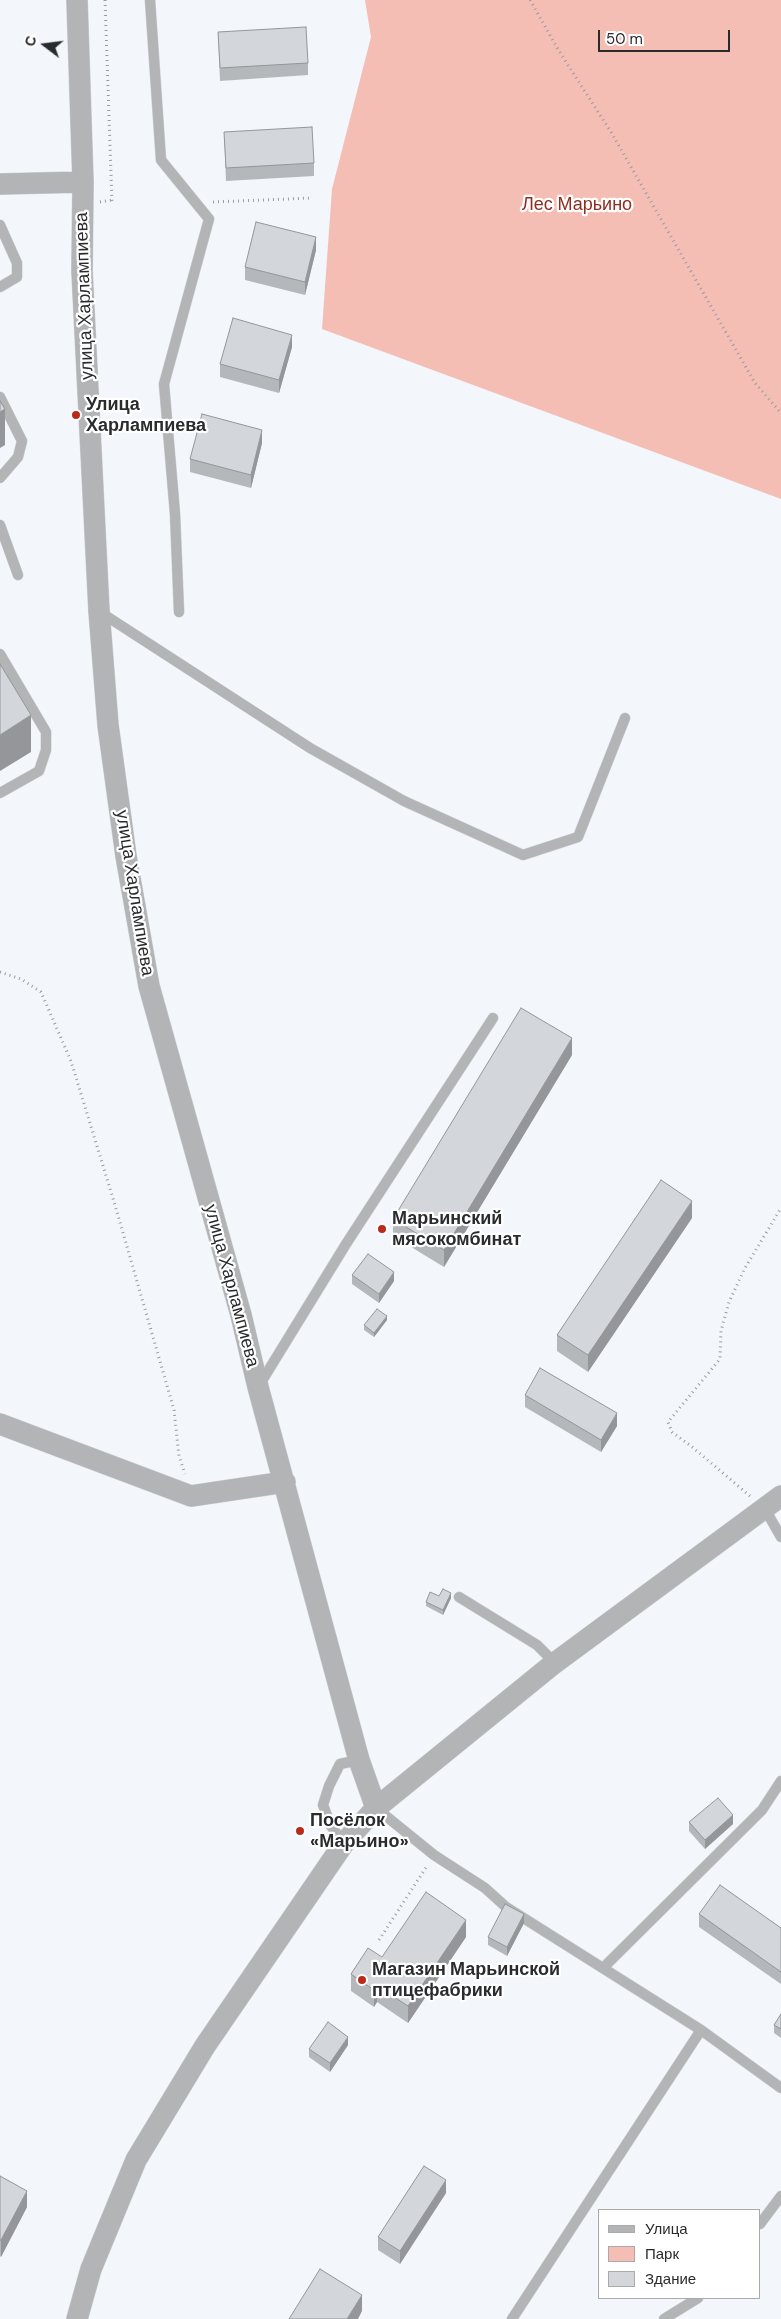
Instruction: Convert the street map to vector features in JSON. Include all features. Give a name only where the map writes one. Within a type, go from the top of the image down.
[{"type":"street","name":"улица Харлампиева","points":[[77,0],[83,182],[82,271],[99,611],[108,725],[126,856],[149,986],[241,1315],[258,1387],[359,1760],[376,1808]]},
{"type":"street","points":[[0,184],[83,182]]},
{"type":"street","points":[[0,1424],[191,1496],[285,1482]]},
{"type":"street","points":[[77,2319],[91,2269],[136,2160],[205,2046],[344,1843],[376,1808],[552,1665],[773,1502]]},
{"type":"lane","points":[[150,0],[162,160],[210,219],[164,384],[175,514],[179,612]]},
{"type":"lane","points":[[0,225],[17,263],[17,277],[0,287]]},
{"type":"lane","points":[[0,397],[22,441],[18,457],[0,478]]},
{"type":"lane","points":[[0,525],[18,575]]},
{"type":"lane","points":[[99,611],[310,748],[404,801],[523,855],[578,837],[625,718]]},
{"type":"lane","points":[[0,654],[46,732],[46,750],[39,771],[0,793]]},
{"type":"lane","points":[[258,1387],[346,1244],[493,1018]]},
{"type":"lane","points":[[773,1502],[781,1537]]},
{"type":"lane","points":[[459,1596],[537,1645],[550,1658],[552,1665]]},
{"type":"lane","points":[[344,1843],[331,1826],[323,1805],[328,1786],[340,1764],[359,1760]]},
{"type":"lane","points":[[604,1967],[762,1810],[781,1781]]},
{"type":"lane","points":[[376,1808],[434,1855],[485,1888],[506,1907],[604,1967],[701,2030],[781,2088]]},
{"type":"lane","points":[[512,2319],[701,2030]]},
{"type":"lane","points":[[761,2223],[781,2196]]},
{"type":"lane","points":[[664,2319],[696,2299]]},
{"type":"path","points":[[105,0],[112,203]]},
{"type":"path","points":[[530,0],[559,51],[612,132],[755,383],[781,413]]},
{"type":"path","points":[[197,202],[312,198]]},
{"type":"path","points":[[0,972],[21,978],[41,992],[71,1061],[174,1410],[179,1456],[191,1496]]},
{"type":"path","points":[[773,1502],[672,1432],[668,1422],[720,1359],[721,1331],[729,1302],[745,1268],[781,1208]]},
{"type":"path","points":[[379,1940],[434,1855]]},
{"type":"green space","name":"Лес Марьино","points":[[365,0],[781,0],[781,499],[322,329],[332,189],[371,37]]},
{"type":"building","points":[[306,27],[308,63],[220,68],[218,32]]},
{"type":"building","points":[[312,127],[314,163],[226,168],[224,132]]},
{"type":"building","points":[[256,222],[316,237],[305,282],[245,267]]},
{"type":"building","points":[[233,318],[292,335],[279,380],[220,364]]},
{"type":"building","points":[[0,401],[5,409],[0,412]]},
{"type":"building","points":[[202,414],[262,430],[251,475],[190,459]]},
{"type":"building","points":[[0,664],[31,715],[0,735]]},
{"type":"building","points":[[521,1008],[572,1038],[444,1250],[393,1219]]},
{"type":"building","points":[[661,1180],[692,1201],[588,1355],[557,1335]]},
{"type":"building","points":[[368,1254],[394,1272],[379,1294],[352,1275]]},
{"type":"building","points":[[377,1309],[387,1316],[374,1333],[364,1325]]},
{"type":"building","points":[[540,1368],[617,1413],[601,1440],[525,1395]]},
{"type":"building","points":[[443,1589],[451,1593],[443,1610],[426,1602],[430,1592],[439,1596]]},
{"type":"building","points":[[718,1798],[733,1815],[705,1840],[689,1822]]},
{"type":"building","points":[[720,1885],[781,1928],[781,1972],[699,1914]]},
{"type":"building","points":[[426,1892],[466,1920],[408,2006],[377,1986],[374,1990],[351,1974],[368,1948],[382,1957]]},
{"type":"building","points":[[505,1904],[524,1914],[507,1947],[488,1937]]},
{"type":"building","points":[[781,2014],[781,2029],[774,2025]]},
{"type":"building","points":[[328,2022],[348,2037],[330,2063],[309,2049]]},
{"type":"building","points":[[424,2166],[446,2180],[400,2251],[378,2237]]},
{"type":"building","points":[[0,2176],[27,2191],[1,2240],[0,2240]]},
{"type":"building","points":[[320,2269],[362,2295],[347,2319],[289,2319]]},
{"type":"place","name":"Улица Харлампиева","points":[[76,415]]},
{"type":"place","name":"Марьинский мясокомбинат","points":[[382,1229]]},
{"type":"place","name":"Посёлок «Марьино»","points":[[300,1831]]},
{"type":"place","name":"Магазин Марьинской птицефабрики","points":[[362,1980]]}]
